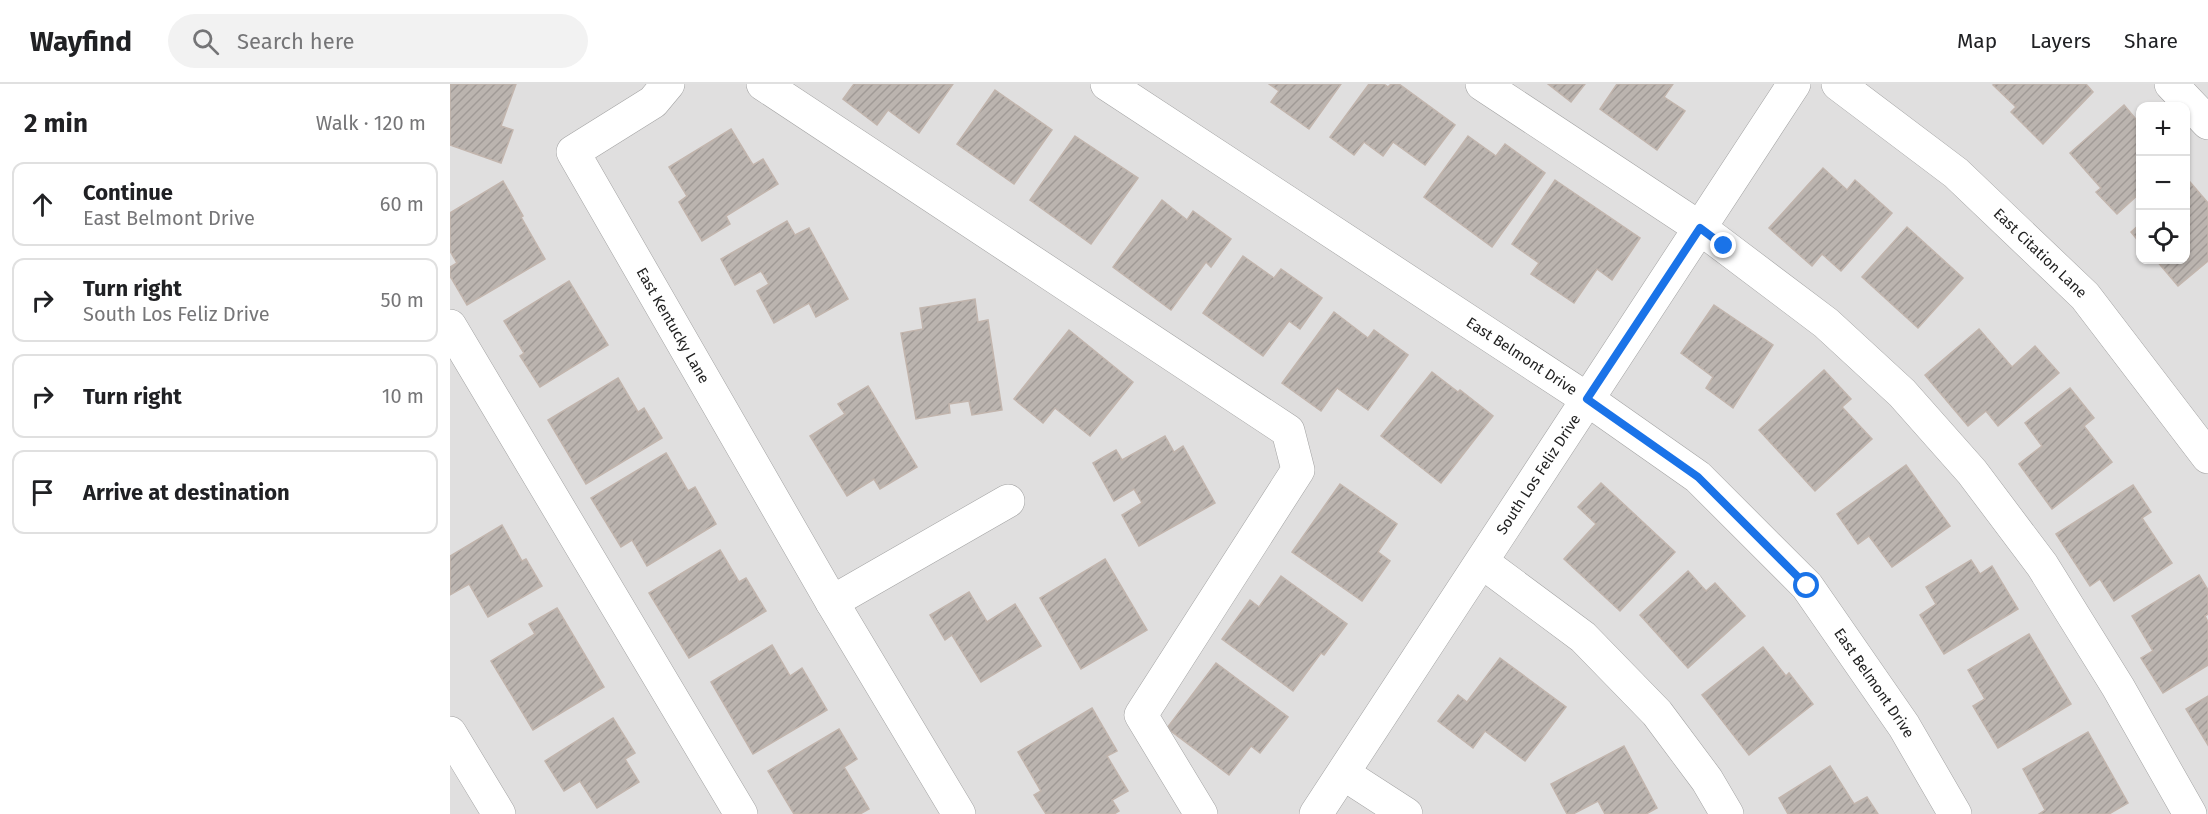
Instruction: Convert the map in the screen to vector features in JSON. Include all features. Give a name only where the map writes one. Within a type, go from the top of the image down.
[{"type":"street","name":"East Kentucky Lane","points":[[668,84],[653,102],[573,152],[832,602],[959,814]]},
{"type":"street","points":[[763,84],[1288,431],[1298,470],[1141,715],[1201,814]]},
{"type":"street","name":"East Belmont Drive","points":[[1107,84],[1587,399],[1698,477],[1807,586],[1904,726],[1955,814]]},
{"type":"street","points":[[1482,84],[1700,228],[1826,323],[1902,393],[1972,472],[2042,565],[2118,687],[2190,814]]},
{"type":"street","name":"South Los Feliz Drive","points":[[1317,814],[1794,84]]},
{"type":"street","name":"East Citation Lane","points":[[1838,84],[1956,173],[2085,296],[2208,457]]},
{"type":"street","points":[[2171,84],[2208,123]]},
{"type":"street","points":[[450,326],[741,814]]},
{"type":"street","points":[[832,602],[1008,501]]},
{"type":"street","points":[[1482,562],[1583,637],[1657,713],[1707,780],[1727,814]]},
{"type":"street","points":[[450,733],[499,814]]},
{"type":"street","points":[[1344,774],[1406,814]]},
{"type":"shaded area","points":[[450,84],[2208,84],[2208,814],[450,814]]},
{"type":"building","points":[[450,84],[516,84],[501,126],[513,130],[501,163],[450,145]]},
{"type":"building","points":[[854,84],[953,84],[919,133],[888,110],[877,125],[843,99]]},
{"type":"building","points":[[1269,84],[1341,84],[1309,129],[1271,102],[1279,91]]},
{"type":"building","points":[[1369,84],[1384,84],[1388,87],[1391,84],[1399,84],[1455,125],[1425,165],[1393,142],[1383,156],[1364,142],[1354,155],[1330,137]]},
{"type":"building","points":[[1548,84],[1585,84],[1571,102]]},
{"type":"building","points":[[1617,84],[1673,84],[1664,97],[1685,111],[1657,150],[1600,109]]},
{"type":"building","points":[[2086,84],[2093,92],[2043,144],[2011,112],[2016,107],[1993,85]]},
{"type":"building","points":[[995,90],[1052,130],[1014,184],[957,144]]},
{"type":"building","points":[[2124,105],[2136,119],[2136,197],[2117,214],[2096,192],[2101,188],[2070,153]]},
{"type":"building","points":[[731,129],[753,165],[763,159],[778,184],[726,216],[730,224],[702,241],[679,202],[687,196],[669,167]]},
{"type":"building","points":[[1075,136],[1138,178],[1091,244],[1030,200]]},
{"type":"building","points":[[1468,136],[1496,156],[1505,144],[1545,173],[1492,247],[1424,197]]},
{"type":"building","points":[[1823,168],[1847,190],[1855,180],[1892,213],[1841,271],[1822,254],[1812,266],[1769,228]]},
{"type":"building","points":[[1555,180],[1640,238],[1612,280],[1597,269],[1574,303],[1531,274],[1539,263],[1512,244]]},
{"type":"building","points":[[503,181],[545,259],[467,305],[450,276],[450,267],[457,263],[450,251],[450,213]]},
{"type":"building","points":[[2190,182],[2208,203],[2208,261],[2178,286],[2159,264],[2190,264]]},
{"type":"building","points":[[1162,200],[1187,220],[1193,211],[1231,239],[1211,267],[1206,262],[1171,310],[1113,267]]},
{"type":"building","points":[[787,221],[795,235],[809,228],[848,299],[816,317],[809,303],[774,323],[757,291],[769,284],[761,271],[735,285],[721,259]]},
{"type":"building","points":[[1907,227],[1963,278],[1918,328],[1862,277]]},
{"type":"building","points":[[2136,228],[2136,238],[2131,232]]},
{"type":"building","points":[[1243,256],[1274,278],[1281,269],[1322,298],[1300,329],[1289,321],[1263,356],[1203,313]]},
{"type":"building","points":[[569,281],[608,345],[540,387],[520,356],[524,353],[504,321]]},
{"type":"building","points":[[975,299],[978,322],[988,320],[1002,410],[972,415],[969,401],[949,404],[950,413],[916,419],[901,333],[923,329],[920,308]]},
{"type":"building","points":[[1714,305],[1773,345],[1733,408],[1706,388],[1713,377],[1681,353]]},
{"type":"building","points":[[1334,312],[1368,338],[1374,330],[1408,355],[1368,410],[1337,388],[1321,411],[1282,383]]},
{"type":"building","points":[[1979,329],[2012,367],[2035,346],[2059,373],[1998,426],[1986,411],[1968,426],[1925,375]]},
{"type":"building","points":[[1069,330],[1133,382],[1090,436],[1055,408],[1043,423],[1014,399]]},
{"type":"building","points":[[1824,370],[1851,399],[1842,407],[1872,439],[1815,491],[1759,430]]},
{"type":"building","points":[[1432,372],[1493,416],[1441,483],[1381,436]]},
{"type":"building","points":[[618,378],[638,412],[644,408],[662,438],[586,484],[548,420]]},
{"type":"building","points":[[868,386],[917,467],[880,489],[874,479],[847,496],[810,436],[845,414],[838,404]]},
{"type":"building","points":[[2070,388],[2094,418],[2084,426],[2112,462],[2052,509],[2019,464],[2042,446],[2025,423]]},
{"type":"building","points":[[1165,436],[1174,452],[1183,446],[1215,503],[1139,546],[1122,515],[1142,503],[1134,489],[1114,501],[1093,463],[1116,450],[1122,460]]},
{"type":"building","points":[[666,453],[688,491],[695,487],[716,524],[647,566],[632,540],[621,547],[591,498]]},
{"type":"building","points":[[1906,465],[1950,526],[1892,567],[1869,536],[1858,544],[1837,514]]},
{"type":"building","points":[[1601,483],[1675,552],[1620,611],[1564,559],[1596,524],[1578,507]]},
{"type":"building","points":[[1340,484],[1397,524],[1378,552],[1390,561],[1362,601],[1292,552]]},
{"type":"building","points":[[2133,485],[2151,512],[2142,518],[2172,563],[2114,601],[2100,579],[2090,586],[2056,534]]},
{"type":"building","points":[[502,525],[522,561],[526,559],[542,586],[488,617],[469,584],[450,595],[450,556]]},
{"type":"building","points":[[720,550],[739,582],[746,578],[766,611],[689,658],[649,593]]},
{"type":"building","points":[[1105,559],[1147,630],[1081,669],[1040,598]]},
{"type":"building","points":[[1971,560],[1980,574],[1992,566],[2018,609],[1944,654],[1920,615],[1936,604],[1926,587]]},
{"type":"building","points":[[1688,571],[1706,591],[1715,583],[1745,616],[1688,668],[1640,615]]},
{"type":"building","points":[[2199,575],[2208,590],[2208,614],[2205,616],[2208,622],[2208,665],[2163,693],[2141,658],[2153,651],[2132,616]]},
{"type":"building","points":[[1281,576],[1347,624],[1324,655],[1321,653],[1293,691],[1222,639],[1250,600],[1259,607]]},
{"type":"building","points":[[969,592],[987,622],[1015,604],[1041,646],[981,682],[952,635],[945,640],[930,615]]},
{"type":"building","points":[[557,608],[604,687],[533,730],[491,661],[535,634],[529,624]]},
{"type":"building","points":[[2029,634],[2071,704],[1998,748],[1973,706],[1985,699],[1968,670]]},
{"type":"building","points":[[772,645],[790,676],[802,668],[827,710],[753,754],[711,682]]},
{"type":"building","points":[[1763,647],[1786,676],[1789,673],[1813,704],[1749,755],[1702,695]]},
{"type":"building","points":[[1500,658],[1566,707],[1525,761],[1485,731],[1473,748],[1438,721],[1458,695],[1467,702]]},
{"type":"building","points":[[1216,663],[1288,717],[1260,753],[1251,746],[1229,775],[1167,728]]},
{"type":"building","points":[[2208,696],[2208,745],[2186,709]]},
{"type":"building","points":[[1092,708],[1117,751],[1107,756],[1128,791],[1112,800],[1119,811],[1114,814],[1046,814],[1034,795],[1041,791],[1018,752]]},
{"type":"building","points":[[613,718],[635,753],[625,759],[639,782],[597,808],[580,781],[564,791],[545,761]]},
{"type":"building","points":[[839,729],[857,759],[844,767],[869,809],[860,814],[794,814],[768,771]]},
{"type":"building","points":[[2088,732],[2128,803],[2109,814],[2039,814],[2045,810],[2023,769]]},
{"type":"building","points":[[1624,746],[1657,808],[1646,814],[1605,814],[1598,801],[1573,814],[1567,814],[1551,784]]},
{"type":"building","points":[[1830,766],[1854,804],[1867,797],[1878,814],[1788,814],[1779,798]]},
{"type":"route","points":[[1724,246],[1700,228],[1587,399],[1698,477],[1807,586]]}]
